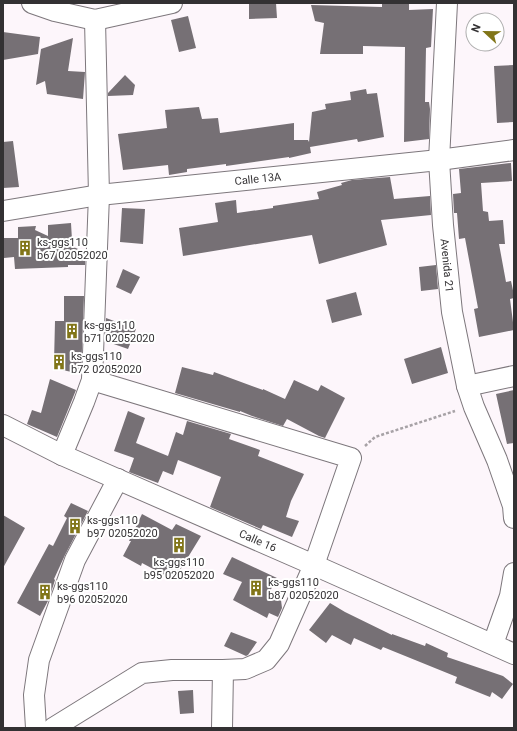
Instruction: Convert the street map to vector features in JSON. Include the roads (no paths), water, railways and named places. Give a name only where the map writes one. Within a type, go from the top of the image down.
[{"type":"street","points":[[32,3],[58,7],[95,20],[172,3]]},
{"type":"street","name":"Avenida 21","points":[[447,3],[439,160],[443,225],[452,312],[466,386],[497,460],[513,506],[514,518]]},
{"type":"street","points":[[62,455],[92,380],[99,195],[95,20]]},
{"type":"street","name":"Calle 13A","points":[[3,211],[99,195],[439,160],[514,150]]},
{"type":"street","points":[[466,386],[514,376]]},
{"type":"street","points":[[53,728],[142,673],[172,670],[245,669],[266,660],[279,644],[314,565],[351,458],[92,380]]},
{"type":"street","name":"Calle 16","points":[[3,425],[62,455],[514,654]]},
{"type":"street","points":[[36,728],[34,695],[39,660],[75,560],[118,479]]},
{"type":"street","points":[[494,644],[510,596],[514,574]]},
{"type":"street","points":[[222,728],[223,670]]},
{"type":"place","name":"ks-ggs110 b67 02052020","points":[[25,248]]},
{"type":"place","name":"ks-ggs110 b71 02052020","points":[[72,331]]},
{"type":"place","name":"ks-ggs110 b72 02052020","points":[[59,362]]},
{"type":"place","name":"ks-ggs110 b97 02052020","points":[[75,526]]},
{"type":"place","name":"ks-ggs110 b95 02052020","points":[[179,545]]},
{"type":"place","name":"ks-ggs110 b87 02052020","points":[[256,588]]},
{"type":"place","name":"ks-ggs110 b96 02052020","points":[[45,592]]}]
